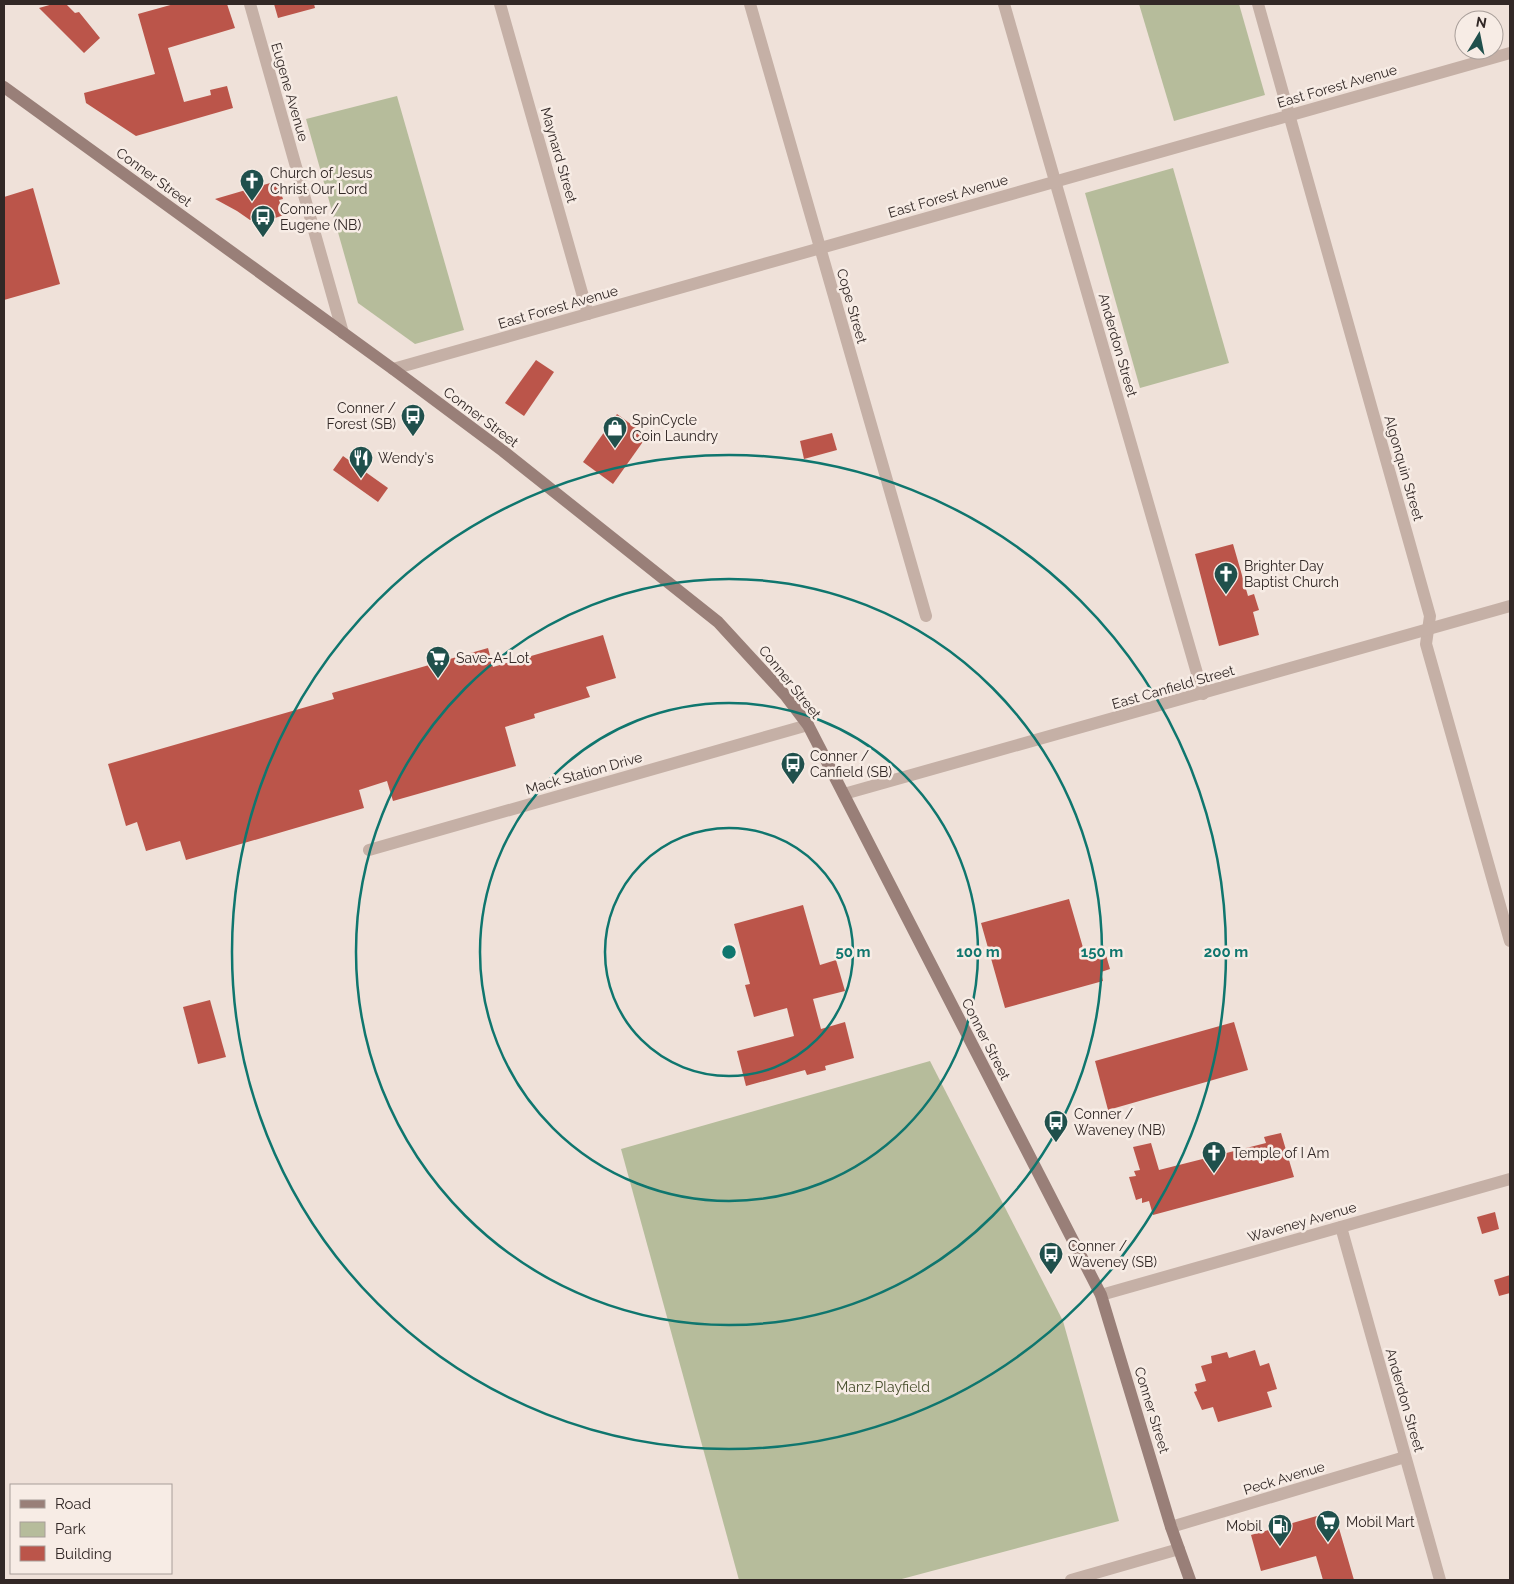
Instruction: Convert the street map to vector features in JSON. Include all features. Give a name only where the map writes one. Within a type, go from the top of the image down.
[{"type":"main road","name":"Conner Street","points":[[4,87],[393,369],[503,452],[718,622],[786,696],[808,726],[844,794],[1101,1295],[1179,1550],[1191,1579]]},
{"type":"street","name":"Eugene Avenue","points":[[250,4],[343,333]]},
{"type":"street","name":"Maynard Street","points":[[500,4],[588,314]]},
{"type":"street","name":"Cope Street","points":[[750,4],[926,616]]},
{"type":"street","name":"Anderdon Street","points":[[1004,4],[1202,694]]},
{"type":"street","name":"Algonquin Street","points":[[1258,4],[1430,616],[1426,644],[1510,941]]},
{"type":"street","name":"East Forest Avenue","points":[[393,369],[1510,53]]},
{"type":"street","name":"East Canfield Street","points":[[844,794],[1510,606]]},
{"type":"street","name":"Mack Station Drive","points":[[369,850],[808,726]]},
{"type":"street","name":"Waveney Avenue","points":[[1101,1295],[1510,1179]]},
{"type":"street","name":"Anderdon Street","points":[[1341,1227],[1440,1580]]},
{"type":"street","name":"Peck Avenue","points":[[1172,1527],[1405,1458]]},
{"type":"street","points":[[1071,1580],[1179,1550]]},
{"type":"green space","points":[[1139,4],[1239,4],[1265,95],[1174,121]]},
{"type":"green space","points":[[397,96],[464,330],[415,344],[358,303],[306,119]]},
{"type":"green space","points":[[1173,168],[1229,363],[1140,388],[1085,193]]},
{"type":"green space","name":"Manz Playfield","points":[[930,1061],[1063,1321],[1119,1521],[898,1580],[739,1580],[621,1149]]},
{"type":"building","points":[[53,4],[66,4],[75,13],[79,12],[100,38],[84,53],[39,8]]},
{"type":"building","points":[[174,4],[227,4],[235,28],[168,48],[184,102],[211,95],[210,90],[227,86],[233,108],[136,136],[86,103],[84,93],[155,74],[138,14]]},
{"type":"building","points":[[274,4],[314,4],[315,8],[278,18]]},
{"type":"building","name":"Church of Jesus Christ Our Lord","points":[[277,181],[283,199],[279,200],[284,215],[266,221],[264,216],[250,220],[215,199]]},
{"type":"building","points":[[33,188],[60,284],[4,300],[4,197]]},
{"type":"building","points":[[536,360],[554,372],[524,416],[505,403]]},
{"type":"building","name":"SpinCycle Coin Laundry","points":[[617,414],[647,436],[613,484],[583,462]]},
{"type":"building","points":[[832,433],[837,450],[804,459],[800,441]]},
{"type":"building","name":"Wendy's","points":[[343,456],[388,488],[378,502],[333,470]]},
{"type":"building","name":"Brighter Day Baptist Church","points":[[1233,544],[1248,596],[1254,594],[1259,610],[1253,612],[1259,635],[1219,646],[1195,554]]},
{"type":"building","points":[[603,635],[616,678],[586,687],[590,697],[534,714],[535,718],[505,727],[516,766],[393,801],[387,781],[359,790],[364,808],[186,860],[180,841],[146,851],[137,822],[126,826],[108,764],[334,699],[332,693],[488,648],[493,667]]},
{"type":"building","points":[[1069,899],[1084,951],[1103,945],[1110,969],[1101,972],[1103,981],[1005,1008],[981,923]]},
{"type":"building","points":[[803,905],[820,965],[836,960],[845,991],[813,999],[821,1029],[845,1022],[854,1058],[825,1066],[826,1070],[807,1075],[805,1070],[746,1086],[737,1051],[794,1036],[787,1008],[754,1017],[745,985],[750,984],[734,924]]},
{"type":"building","points":[[210,1000],[226,1057],[198,1064],[183,1007]]},
{"type":"building","points":[[1234,1022],[1248,1070],[1108,1110],[1095,1061]]},
{"type":"building","name":"Temple of I Am","points":[[1281,1133],[1294,1177],[1153,1215],[1149,1201],[1142,1203],[1142,1198],[1136,1200],[1129,1177],[1136,1176],[1134,1171],[1140,1170],[1133,1147],[1151,1143],[1159,1170],[1266,1143],[1264,1137]]},
{"type":"building","points":[[1495,1212],[1499,1229],[1482,1234],[1477,1217]]},
{"type":"building","points":[[1510,1275],[1510,1293],[1499,1296],[1494,1280]]},
{"type":"building","points":[[1255,1350],[1260,1366],[1269,1363],[1277,1389],[1267,1392],[1272,1407],[1218,1422],[1213,1407],[1202,1410],[1194,1392],[1197,1391],[1195,1384],[1206,1381],[1201,1366],[1212,1363],[1211,1356],[1227,1352],[1229,1358]]},
{"type":"building","points":[[1334,1511],[1354,1580],[1323,1580],[1316,1556],[1261,1571],[1251,1535]]},
{"type":"place","name":"Church of Jesus Christ Our Lord","points":[[252,202]]},
{"type":"place","name":"Conner / Eugene (NB)","points":[[263,238]]},
{"type":"place","name":"Conner / Forest (SB)","points":[[413,437]]},
{"type":"place","name":"SpinCycle Coin Laundry","points":[[615,449]]},
{"type":"place","name":"Wendy's","points":[[361,479]]},
{"type":"place","name":"Brighter Day Baptist Church","points":[[1226,595]]},
{"type":"place","name":"Save-A-Lot","points":[[438,679]]},
{"type":"place","name":"Conner / Canfield (SB)","points":[[793,785]]},
{"type":"place","name":"Conner / Waveney (NB)","points":[[1056,1143]]},
{"type":"place","name":"Temple of I Am","points":[[1214,1174]]},
{"type":"place","name":"Conner / Waveney (SB)","points":[[1051,1275]]},
{"type":"place","name":"Mobil Mart","points":[[1328,1543]]},
{"type":"place","name":"Mobil","points":[[1280,1547]]}]
